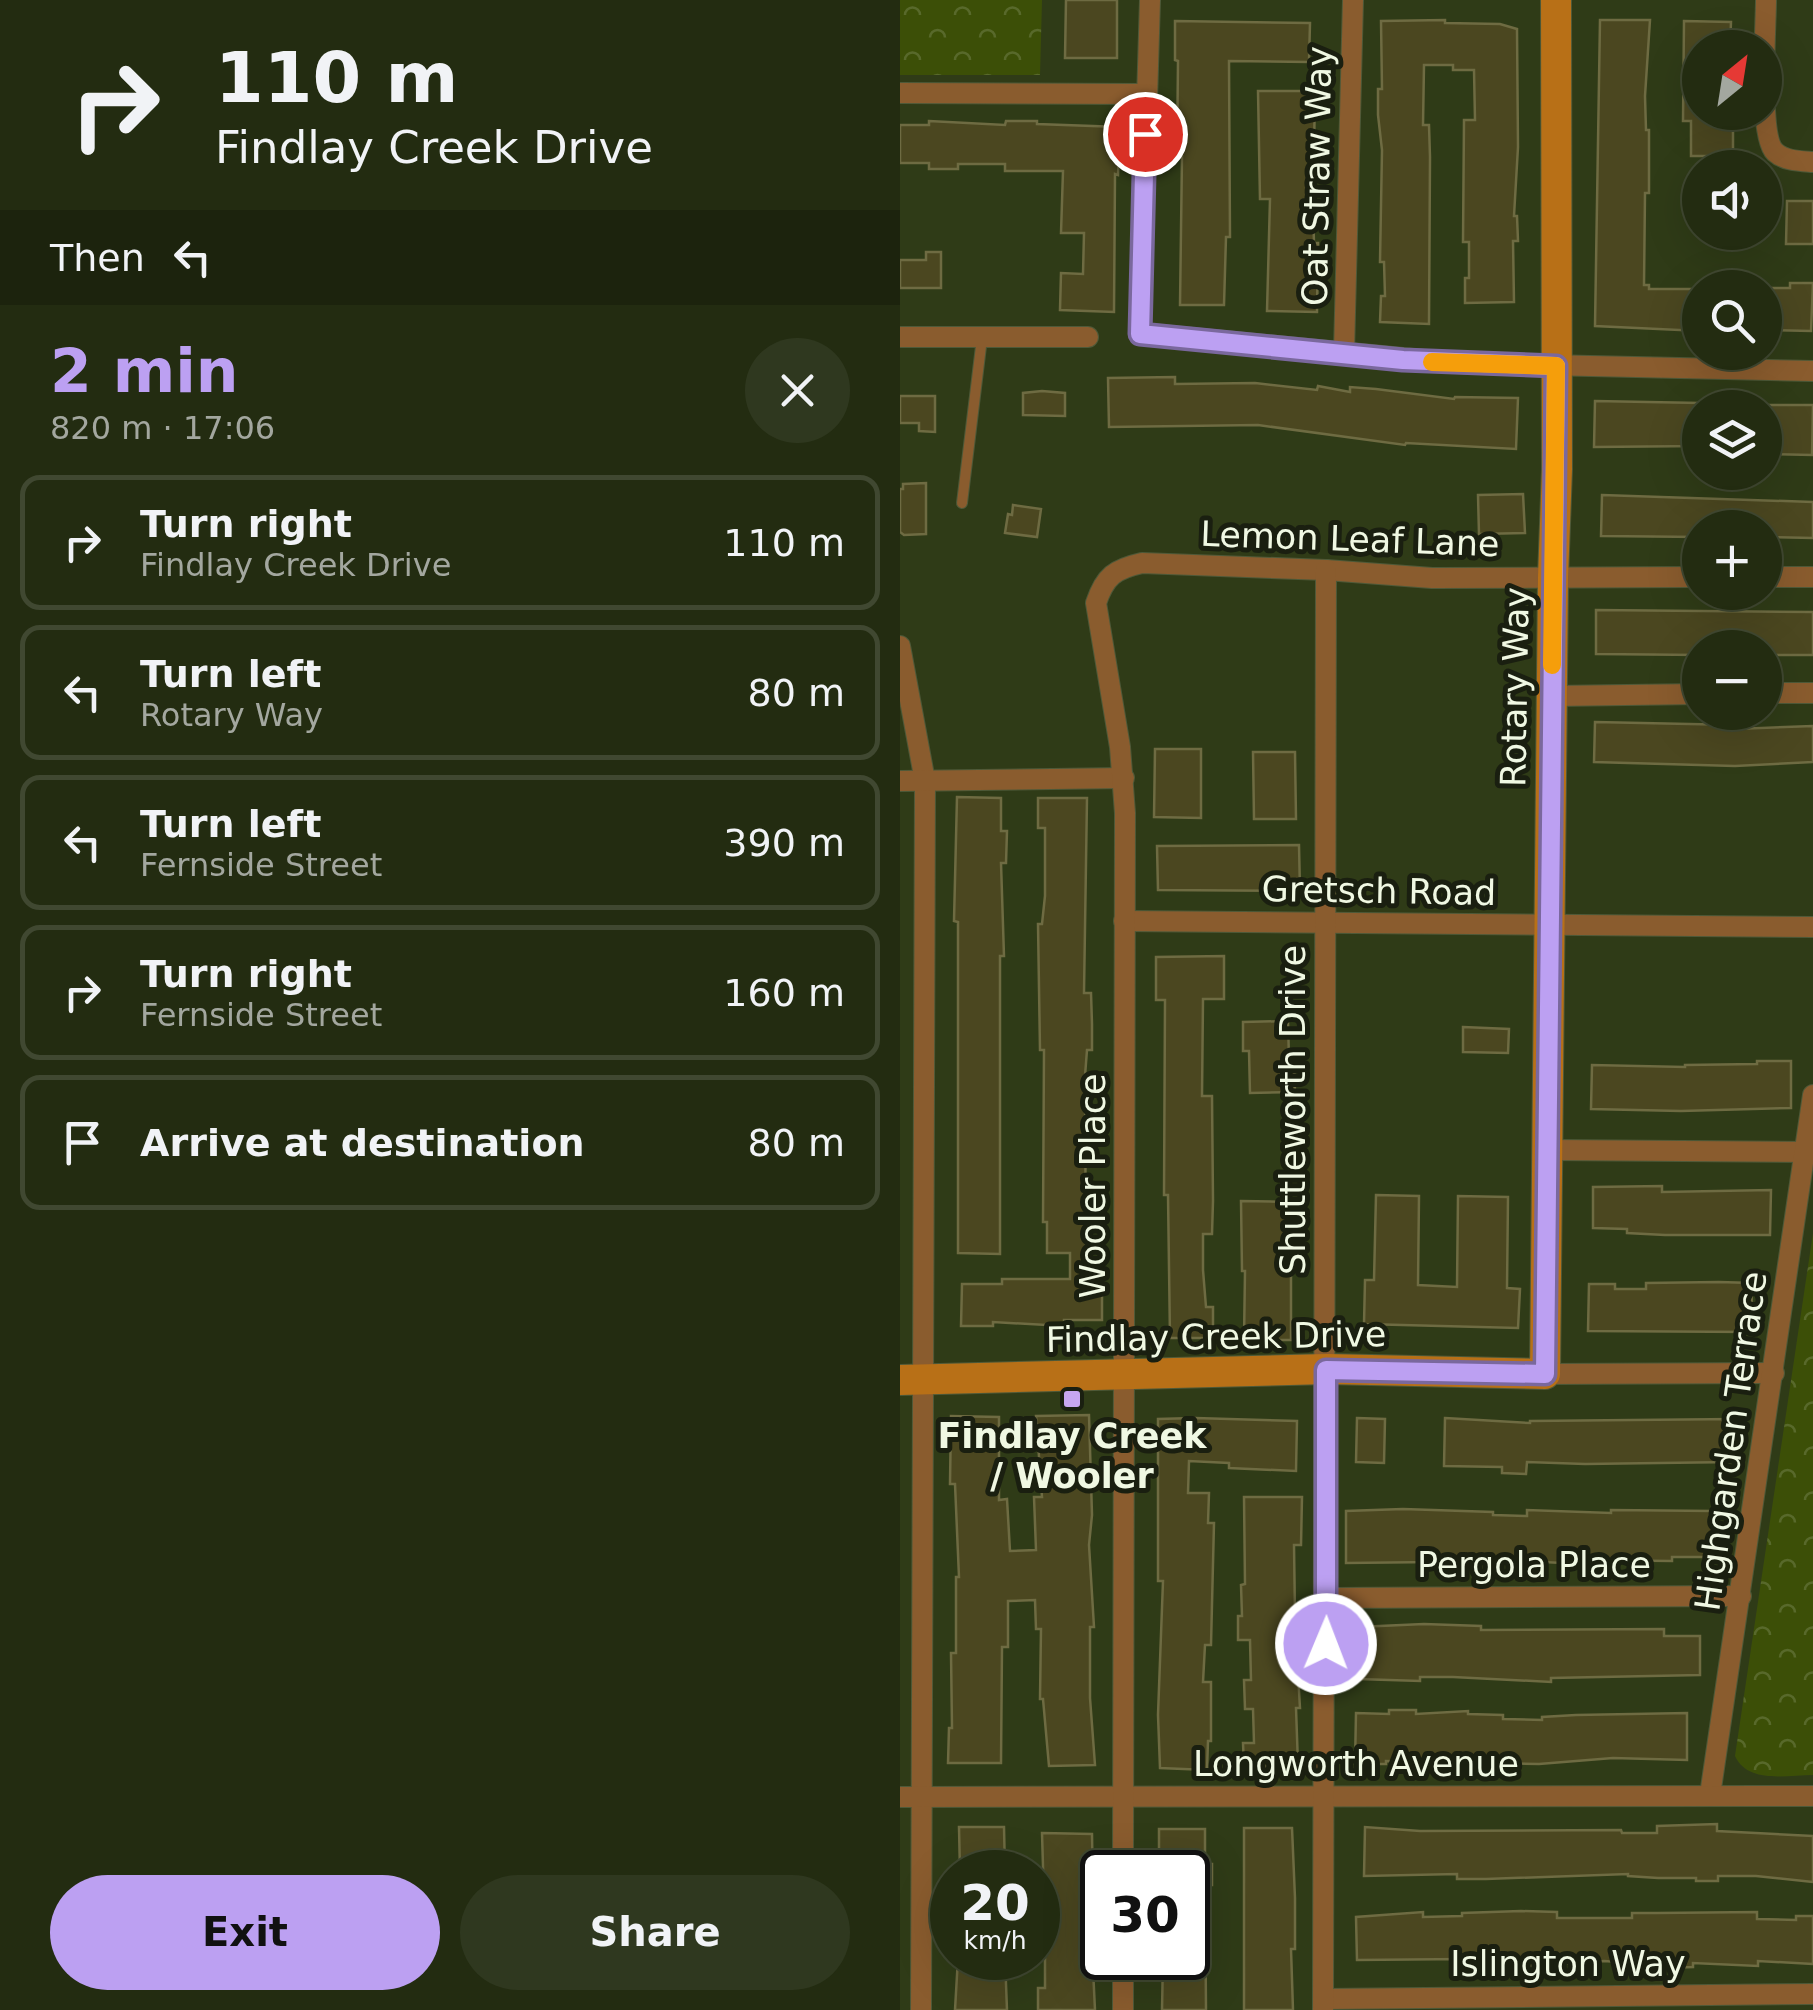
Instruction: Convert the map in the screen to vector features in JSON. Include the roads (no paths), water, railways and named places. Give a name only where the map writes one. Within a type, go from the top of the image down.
[{"type":"street","points":[[1150,0],[1140,334],[1455,363],[1813,371]]},
{"type":"street","name":"Oat Straw Way","points":[[1344,352],[1353,0]]},
{"type":"street","name":"Rotary Way","points":[[1545,1374],[1557,469],[1556,0]]},
{"type":"street","points":[[1766,0],[1765,133],[1776,152],[1796,162],[1813,162]]},
{"type":"street","points":[[900,93],[1146,94]]},
{"type":"street","points":[[900,338],[1088,337]]},
{"type":"street","name":"Lemon Leaf Lane","points":[[1117,568],[1142,563],[1432,578],[1682,578]]},
{"type":"street","name":"Wooler Place","points":[[1117,568],[1102,584],[1096,603],[1124,778],[1123,1850]]},
{"type":"street","name":"Shuttleworth Drive","points":[[1324,2004],[1326,570]]},
{"type":"street","points":[[1782,577],[1813,577]]},
{"type":"street","points":[[900,646],[925,781],[912,1380],[924,1797],[921,2010]]},
{"type":"street","points":[[1782,693],[1813,692]]},
{"type":"street","points":[[1552,696],[1682,694]]},
{"type":"street","points":[[900,781],[1124,778]]},
{"type":"street","name":"Gretsch Road","points":[[1124,921],[1813,927]]},
{"type":"street","name":"Highgarden Terrace","points":[[1710,1795],[1810,1152],[1813,1096]]},
{"type":"street","points":[[1550,1150],[1810,1152]]},
{"type":"street","name":"Findlay Creek Drive","points":[[912,1380],[1326,1370],[1774,1373]]},
{"type":"street","name":"Pergola Place","points":[[1326,1598],[1741,1596]]},
{"type":"street","name":"Longworth Avenue","points":[[900,1797],[1813,1796]]},
{"type":"street","points":[[1122,2010],[1123,1980]]},
{"type":"street","name":"Islington Way","points":[[1324,2004],[1525,2003],[1813,1994]]},
{"type":"lane","points":[[962,503],[982,338]]},
{"type":"place","name":"Findlay Creek / Wooler","points":[[1072,1399]]}]
